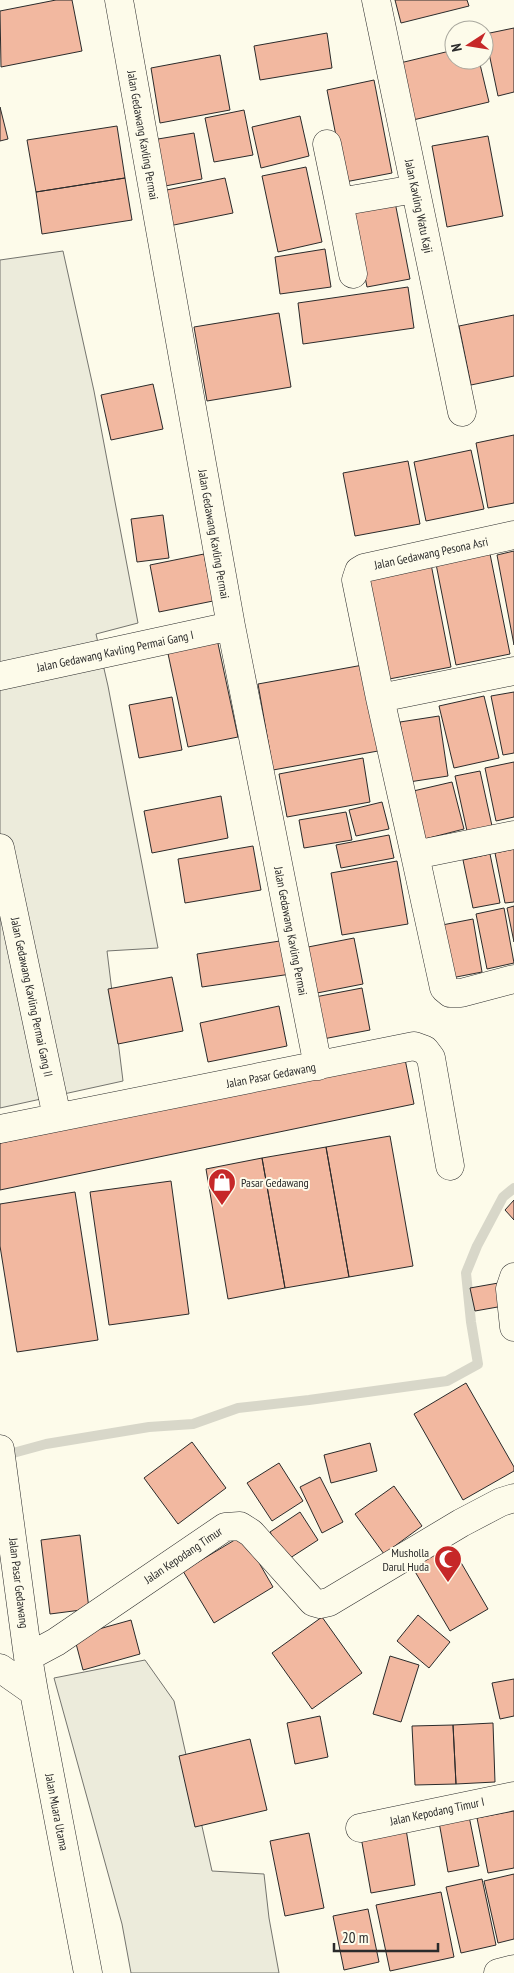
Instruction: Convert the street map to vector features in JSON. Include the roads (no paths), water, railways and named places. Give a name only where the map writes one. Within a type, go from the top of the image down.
[{"type":"street","name":"Jalan Gedawang Kavling Permai","points":[[119,0],[231,626],[318,1066]]},
{"type":"street","name":"Jalan Kavling Watu Kaji","points":[[376,0],[462,412]]},
{"type":"street","points":[[327,144],[353,274]]},
{"type":"street","points":[[339,202],[415,189]]},
{"type":"street","name":"Jalan Gedawang Pesona Asri","points":[[514,535],[364,568],[359,571],[356,580],[444,988],[450,993],[461,993],[514,979]]},
{"type":"street","name":"Jalan Gedawang Kavling Permai Gang I","points":[[0,676],[231,626]]},
{"type":"street","points":[[380,698],[514,671]]},
{"type":"street","points":[[416,855],[514,835]]},
{"type":"street","name":"Jalan Gedawang Kavling Permai Gang II","points":[[0,848],[57,1118]]},
{"type":"street","name":"Jalan Pasar Gedawang","points":[[0,1129],[414,1046],[425,1050],[431,1058],[450,1166]]},
{"type":"street","points":[[513,1317],[510,1289],[514,1277]]},
{"type":"street","name":"Jalan Pasar Gedawang","points":[[0,1449],[28,1657]]},
{"type":"street","name":"Jalan Kepodang Timur","points":[[28,1657],[56,1642],[225,1527],[240,1526],[251,1533],[313,1602],[320,1604],[329,1602],[462,1522],[501,1502],[514,1498]]},
{"type":"street","points":[[28,1657],[34,1692]]},
{"type":"street","points":[[0,1668],[34,1692]]},
{"type":"street","name":"Jalan Muara Utama","points":[[34,1692],[88,1973]]},
{"type":"street","name":"Jalan Kepodang Timur I","points":[[360,1828],[514,1796]]},
{"type":"street","points":[[498,1973],[514,1969]]},
{"type":"waterway","points":[[2,1456],[46,1444],[149,1427],[193,1424],[238,1408],[447,1381],[478,1364],[466,1273],[477,1246],[503,1197],[514,1188]]},
{"type":"place","name":"Pasar Gedawang","points":[[222,1206]]},
{"type":"place","name":"Musholla Darul Huda","points":[[448,1583]]}]
